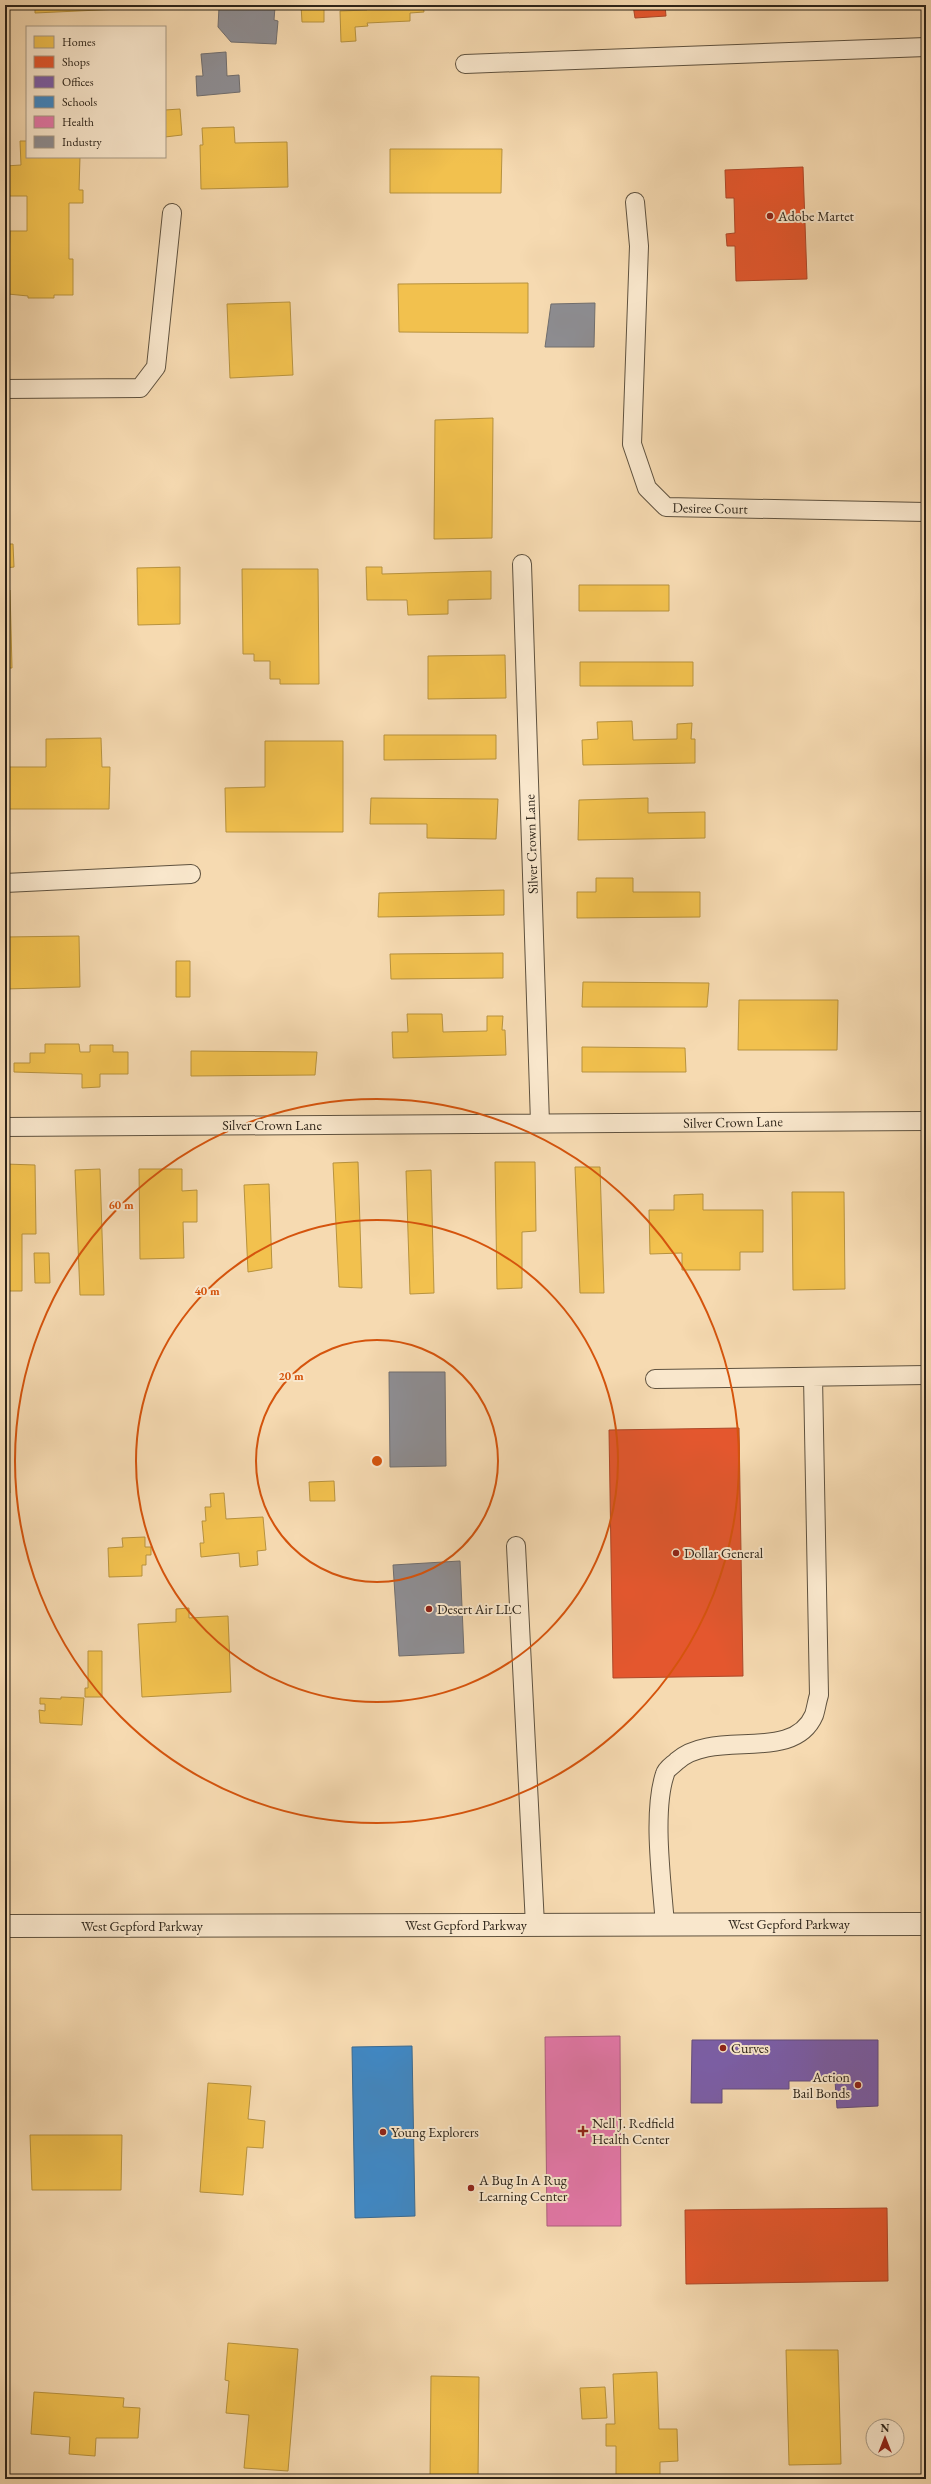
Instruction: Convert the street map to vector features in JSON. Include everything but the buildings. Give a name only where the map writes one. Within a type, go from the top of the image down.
[{"type":"street","name":"West Gepford Parkway","points":[[5,1926],[926,1924]]},
{"type":"lane","points":[[465,64],[926,47]]},
{"type":"lane","name":"Desiree Court","points":[[635,202],[639,246],[632,444],[647,488],[666,507],[926,512]]},
{"type":"lane","points":[[5,389],[140,388],[156,367],[172,213]]},
{"type":"lane","name":"Silver Crown Lane","points":[[522,564],[540,1123]]},
{"type":"lane","points":[[5,883],[191,874]]},
{"type":"lane","name":"Silver Crown Lane","points":[[5,1127],[926,1121]]},
{"type":"lane","points":[[655,1379],[926,1375]]},
{"type":"lane","points":[[665,1925],[658,1800],[665,1772],[683,1756],[709,1745],[780,1742],[800,1733],[813,1716],[819,1695],[813,1377]]},
{"type":"lane","points":[[516,1546],[535,1925]]},
{"type":"place","name":"Adobe Martet","points":[[770,216]]},
{"type":"place","name":"Dollar General","points":[[676,1553]]},
{"type":"place","name":"Desert Air LLC","points":[[429,1609]]},
{"type":"place","name":"Curves","points":[[723,2048]]},
{"type":"place","name":"Action Bail Bonds","points":[[858,2085]]},
{"type":"place","name":"Nell J. Redfield Health Center","points":[[583,2131]]},
{"type":"place","name":"Young Explorers","points":[[383,2132]]},
{"type":"place","name":"A Bug In A Rug Learning Center","points":[[471,2188]]}]
